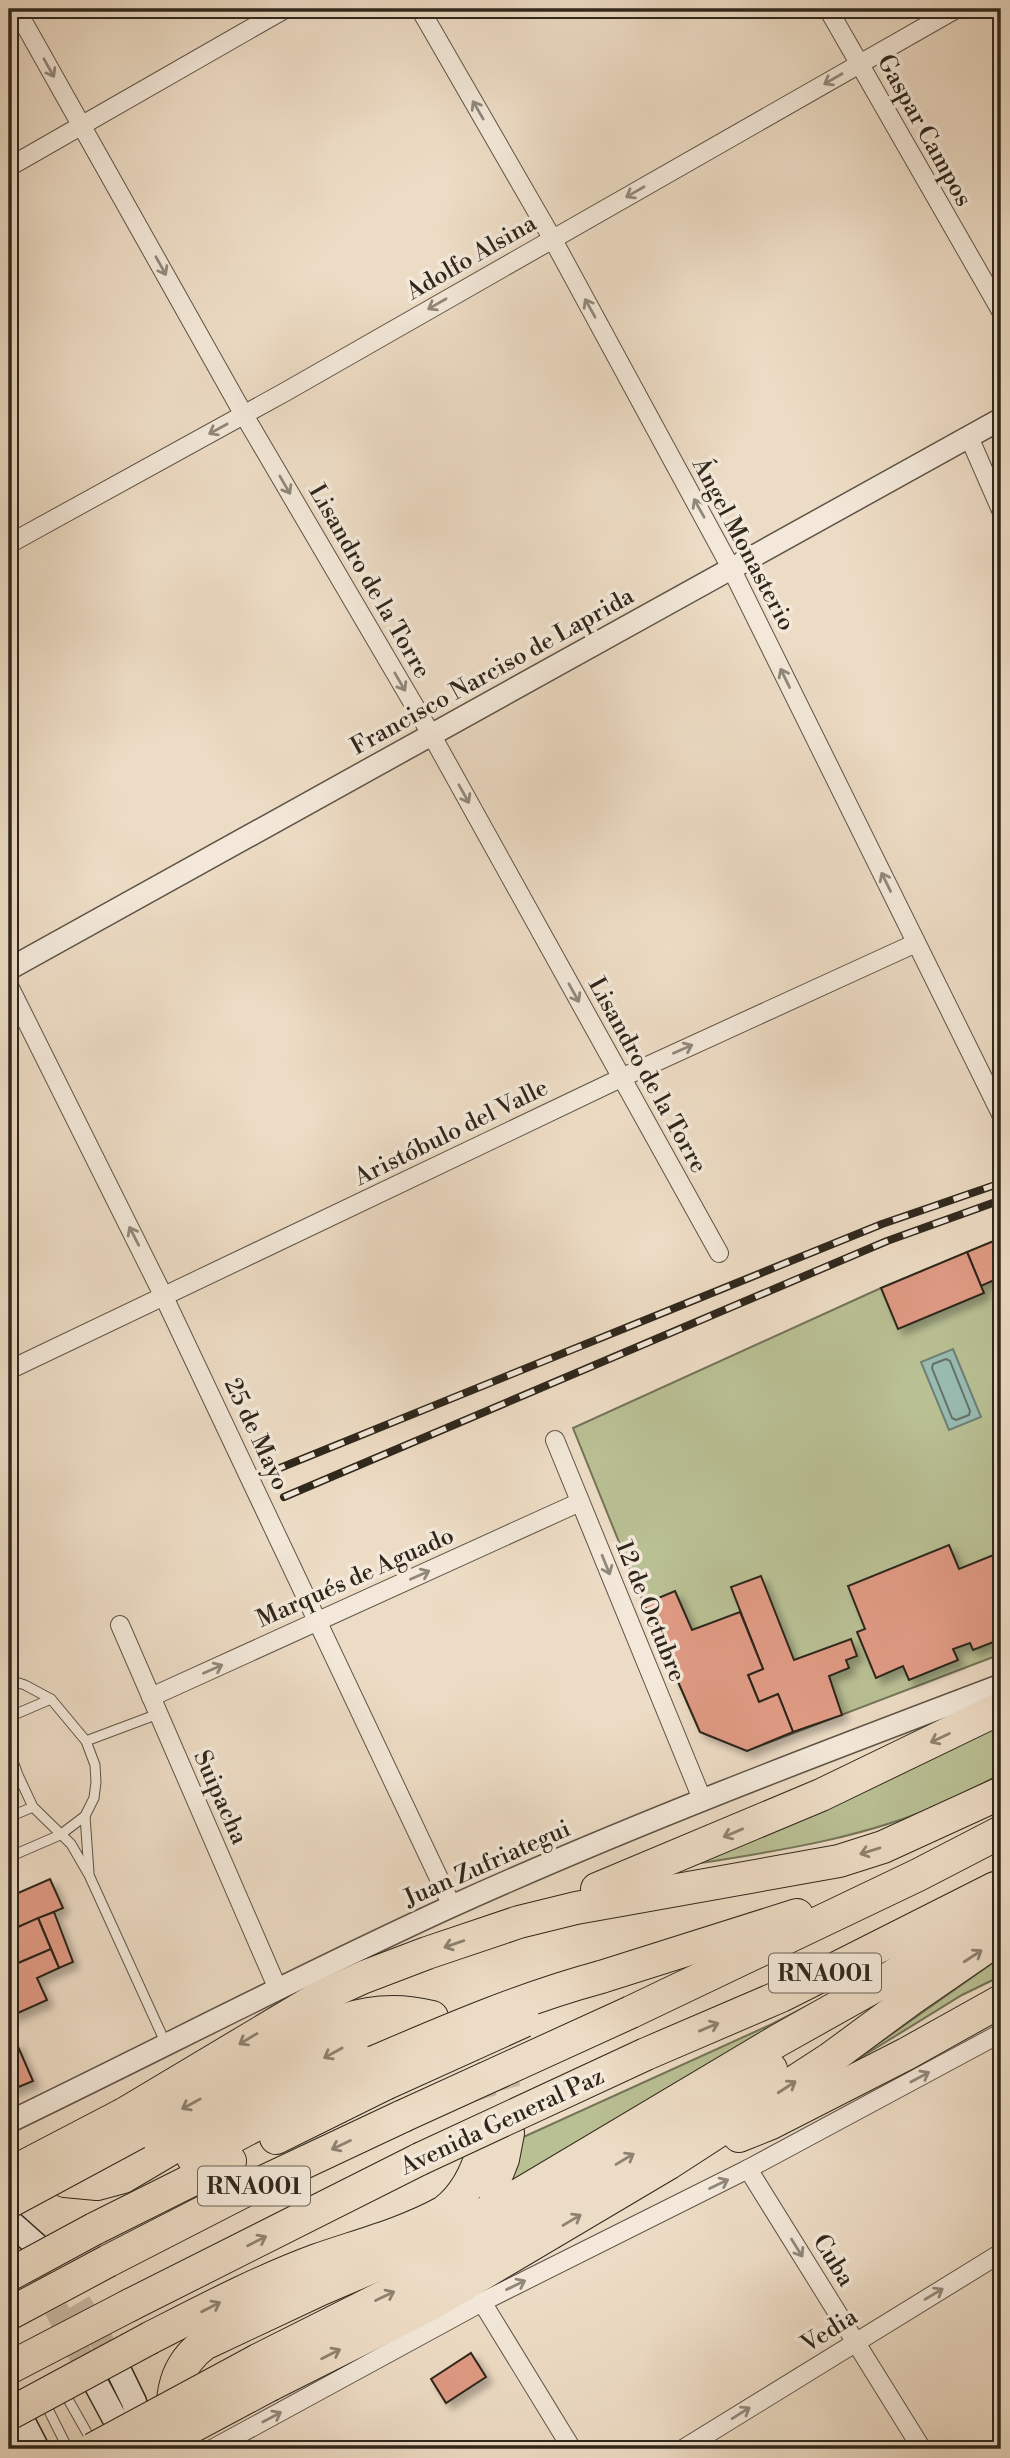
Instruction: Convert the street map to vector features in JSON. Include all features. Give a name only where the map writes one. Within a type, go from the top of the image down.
[{"type":"highway","points":[[9,2202],[320,1997],[377,1972],[519,1922],[821,1795],[1001,1708]]},
{"type":"highway","points":[[519,1922],[633,1896],[839,1861],[883,1847],[1001,1793]]},
{"type":"highway","name":"Avenida General Paz","points":[[9,2314],[252,2187],[631,2012],[918,1875],[1001,1832]]},
{"type":"highway","points":[[398,2037],[375,2038],[342,2047],[123,2177],[97,2184],[56,2189],[78,2204],[95,2204],[121,2197],[379,2073],[518,2024],[607,1975],[918,1875]]},
{"type":"highway","name":"Avenida General Paz","points":[[9,2368],[420,2158],[646,2054],[781,1996],[1001,1885]]},
{"type":"highway","points":[[148,2449],[264,2372],[789,2058],[893,1976],[1001,1901]]},
{"type":"highway","points":[[94,2449],[264,2372],[431,2304],[669,2163],[831,2058],[1001,1937]]},
{"type":"highway","points":[[172,2449],[175,2384],[185,2362],[198,2349],[250,2321],[448,2233],[512,2199],[779,2040],[893,1976]]},
{"type":"highway","points":[[669,2163],[769,2124],[1001,2001]]},
{"type":"highway","points":[[9,2174],[131,2124],[344,2020],[387,2011],[404,2011],[432,2017]]},
{"type":"highway","points":[[23,2257],[94,2229],[379,2073]]},
{"type":"highway","points":[[15,2416],[150,2337],[224,2300],[444,2212],[453,2206],[466,2190],[496,2140],[503,2159],[490,2190],[477,2208],[448,2233]]},
{"type":"main road","points":[[9,2222],[23,2257]]},
{"type":"main road","points":[[120,2427],[114,2361],[134,2402],[148,2449]]},
{"type":"main road","points":[[93,2378],[131,2449]]},
{"type":"main road","points":[[15,2416],[37,2449]]},
{"type":"street","name":"Lisandro de la Torre","points":[[16,9],[244,415],[431,734],[719,1253]]},
{"type":"street","points":[[9,167],[285,9]]},
{"type":"street","name":"Ángel Monasterio","points":[[420,9],[552,238],[732,568],[1001,1114]]},
{"type":"street","name":"Gaspar Campos","points":[[828,9],[1001,311]]},
{"type":"street","name":"Adolfo Alsina","points":[[9,544],[244,415],[956,9]]},
{"type":"street","name":"Francisco Narciso de Laprida","points":[[9,969],[1001,419]]},
{"type":"street","points":[[969,437],[1001,510]]},
{"type":"street","name":"Aristóbulo del Valle","points":[[9,1370],[621,1077],[916,943]]},
{"type":"street","name":"25 de Mayo","points":[[9,986],[164,1297],[452,1906]]},
{"type":"street","name":"12 de Octubre","points":[[555,1440],[702,1799]]},
{"type":"street","name":"Marqués de Aguado","points":[[154,1705],[318,1621],[580,1502]]},
{"type":"street","name":"Suipacha","points":[[120,1625],[278,1987]]},
{"type":"street","name":"Juan Zufriategui","points":[[9,2122],[166,2046],[278,1987],[452,1906],[702,1799],[1001,1685]]},
{"type":"street","points":[[212,2449],[482,2302],[748,2169],[1001,2033]]},
{"type":"street","name":"Cuba","points":[[748,2169],[922,2449]]},
{"type":"street","name":"Vedia","points":[[683,2449],[1001,2253]]},
{"type":"street","points":[[482,2302],[572,2449]]},
{"type":"lane","points":[[9,1680],[51,1699],[86,1741],[95,1766],[96,1782],[94,1798],[85,1816],[60,1835],[9,1857]]},
{"type":"lane","points":[[9,1717],[51,1699]]},
{"type":"lane","points":[[86,1741],[154,1705]]},
{"type":"lane","points":[[9,1750],[13,1777],[33,1807],[71,1844],[89,1875],[166,2046]]},
{"type":"lane","points":[[9,1817],[33,1807]]},
{"type":"lane","points":[[85,1816],[89,1875]]},
{"type":"lane","points":[[65,2394],[94,2449]]},
{"type":"lane","points":[[46,2405],[68,2449]]},
{"type":"green space","points":[[1001,1238],[1001,1654],[747,1751],[700,1732],[644,1604],[573,1428],[881,1288]]},
{"type":"green space","points":[[1001,1720],[1001,1774],[948,1801],[851,1835],[682,1866]]},
{"type":"green space","points":[[1001,1957],[1001,1976],[962,1995],[845,2067]]},
{"type":"green space","points":[[833,1993],[509,2189],[519,2139],[772,2024]]},
{"type":"water","points":[[953,1349],[981,1417],[949,1430],[921,1362]]},
{"type":"building","points":[[1001,1238],[1001,1277],[981,1286],[967,1252]]},
{"type":"building","points":[[967,1252],[984,1293],[898,1329],[881,1288]]},
{"type":"building","points":[[949,1545],[959,1569],[1001,1552],[1001,1639],[973,1650],[970,1643],[953,1649],[958,1660],[909,1680],[903,1666],[876,1678],[857,1632],[865,1629],[848,1586]]},
{"type":"building","points":[[761,1576],[794,1660],[851,1639],[857,1656],[846,1660],[849,1668],[829,1676],[842,1715],[793,1732],[778,1694],[759,1702],[748,1675],[763,1669],[731,1587]]},
{"type":"building","points":[[675,1591],[692,1630],[740,1612],[763,1669],[748,1675],[759,1702],[778,1694],[793,1732],[747,1751],[700,1732],[644,1604]]},
{"type":"building","points":[[50,1879],[63,1908],[9,1931],[9,1897]]},
{"type":"building","points":[[54,1912],[73,1962],[59,1968],[38,1918]]},
{"type":"building","points":[[38,1918],[51,1949],[9,1967],[9,1931]]},
{"type":"building","points":[[51,1949],[59,1968],[37,1978],[47,2000],[9,2017],[9,1967]]},
{"type":"building","points":[[16,2042],[33,2081],[9,2091],[9,2045]]},
{"type":"building","points":[[471,2353],[486,2377],[446,2403],[431,2379]]},
{"type":"building","points":[[261,2442],[266,2449],[249,2449]]},
{"type":"tunnel","points":[[458,2027],[482,2048],[499,2073],[507,2101],[508,2133]]},
{"type":"tunnel","points":[[428,2044],[456,2061],[475,2084],[484,2113],[484,2146]]},
{"type":"tunnel","points":[[36,2245],[63,2275],[117,2367]]},
{"type":"tunnel","points":[[39,2277],[93,2378]]},
{"type":"railway","points":[[270,1472],[882,1224],[1001,1183]]},
{"type":"railway","points":[[284,1497],[887,1241],[1001,1200]]}]
